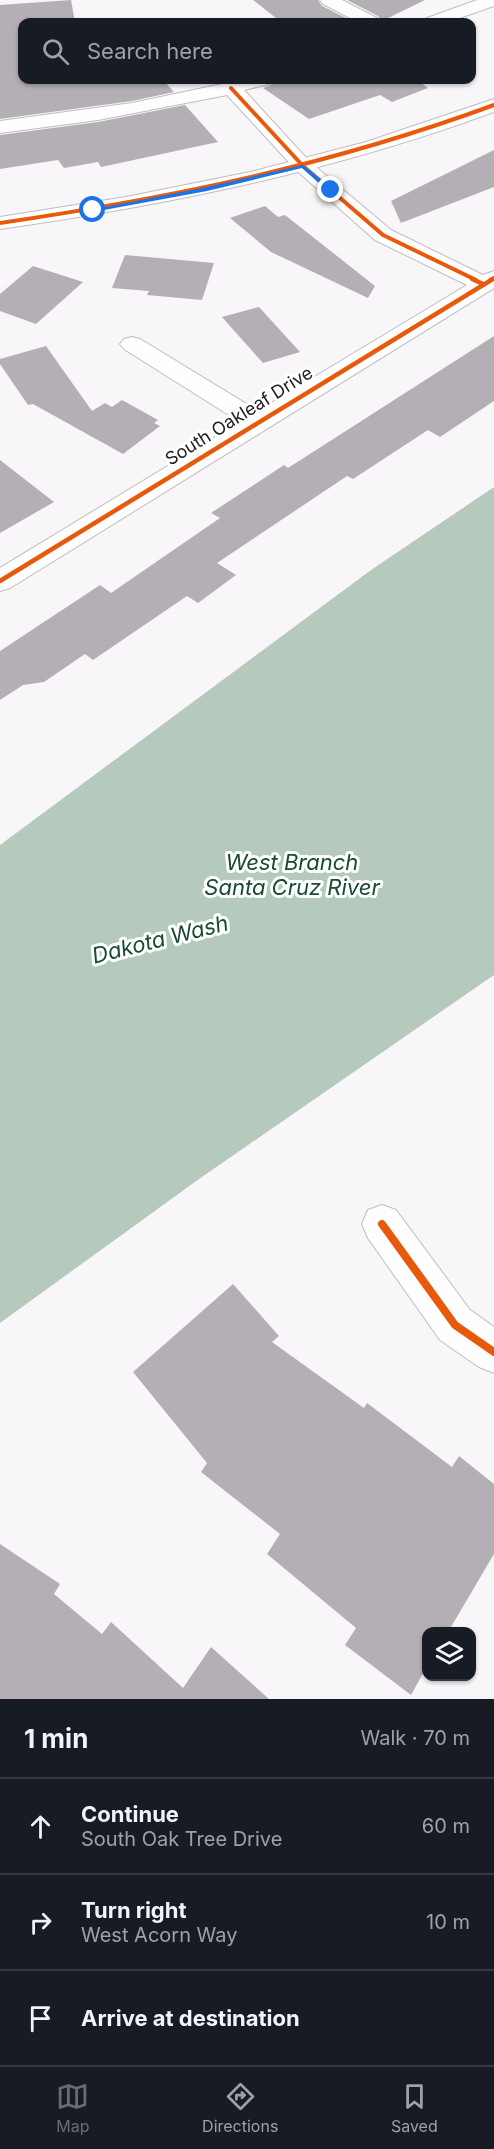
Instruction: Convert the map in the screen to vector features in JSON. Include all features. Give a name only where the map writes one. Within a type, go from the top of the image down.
[{"type":"street","points":[[329,0],[363,18]]},
{"type":"street","points":[[444,18],[493,0]]},
{"type":"street","points":[[0,127],[111,111],[246,84]]},
{"type":"street","points":[[231,88],[303,166],[383,236],[488,281]]},
{"type":"street","points":[[0,223],[137,202],[303,166],[406,138],[494,105]]},
{"type":"street","name":"South Oakleaf Drive","points":[[0,581],[488,281]]},
{"type":"street","points":[[132,344],[258,422]]},
{"type":"street","points":[[382,1224],[455,1326],[494,1352]]},
{"type":"water","name":"West Branch Santa Cruz River","points":[[494,487],[494,975],[199,1179],[0,1323],[0,845],[371,570]]},
{"type":"building","points":[[71,0],[74,18],[18,18],[18,84],[167,84],[174,92],[132,101],[0,119],[0,5]]},
{"type":"building","points":[[253,0],[318,0],[322,6],[346,18],[276,18]]},
{"type":"building","points":[[347,0],[425,0],[388,18],[378,16]]},
{"type":"building","points":[[422,84],[428,88],[392,102],[380,95],[309,119],[263,88],[271,85]]},
{"type":"building","points":[[185,105],[218,142],[101,167],[98,162],[64,168],[58,160],[0,169],[0,135],[98,122]]},
{"type":"building","points":[[494,150],[494,187],[401,223],[391,201]]},
{"type":"building","points":[[265,206],[278,217],[285,215],[375,286],[368,298],[271,252],[230,218]]},
{"type":"building","points":[[125,255],[214,263],[202,300],[147,295],[149,291],[112,288]]},
{"type":"building","points":[[33,266],[83,282],[36,324],[0,311],[0,294]]},
{"type":"building","points":[[259,307],[300,352],[263,363],[222,317]]},
{"type":"building","points":[[494,336],[494,401],[440,437],[428,430],[353,479],[347,476],[217,563],[236,575],[198,603],[187,596],[93,660],[85,654],[44,682],[23,685],[0,700],[0,651],[100,585],[111,593],[220,518],[211,513],[284,465],[288,468]]},
{"type":"building","points":[[46,346],[92,411],[105,403],[112,407],[122,400],[158,420],[154,423],[160,426],[123,454],[33,404],[28,405],[0,364],[0,359]]},
{"type":"building","points":[[0,460],[54,502],[0,533]]},
{"type":"building","points":[[233,1284],[279,1336],[272,1342],[364,1408],[367,1403],[452,1467],[459,1456],[494,1484],[494,1554],[451,1627],[422,1627],[422,1675],[411,1695],[345,1645],[356,1628],[267,1554],[280,1534],[201,1472],[207,1463],[133,1372]]},
{"type":"building","points":[[0,1544],[60,1584],[54,1594],[102,1634],[111,1622],[183,1688],[211,1647],[269,1699],[0,1699]]},
{"type":"cycle path","points":[[231,88],[303,166],[383,235],[483,284]]},
{"type":"cycle path","points":[[0,223],[126,204],[250,179],[373,146],[494,105]]},
{"type":"cycle path","points":[[0,581],[494,278]]},
{"type":"cycle path","points":[[382,1224],[455,1325],[494,1352]]},
{"type":"route","points":[[93,210],[207,189],[303,166],[331,190]]},
{"type":"water label","name":"Dakota Wash","points":[[160,939]]}]
